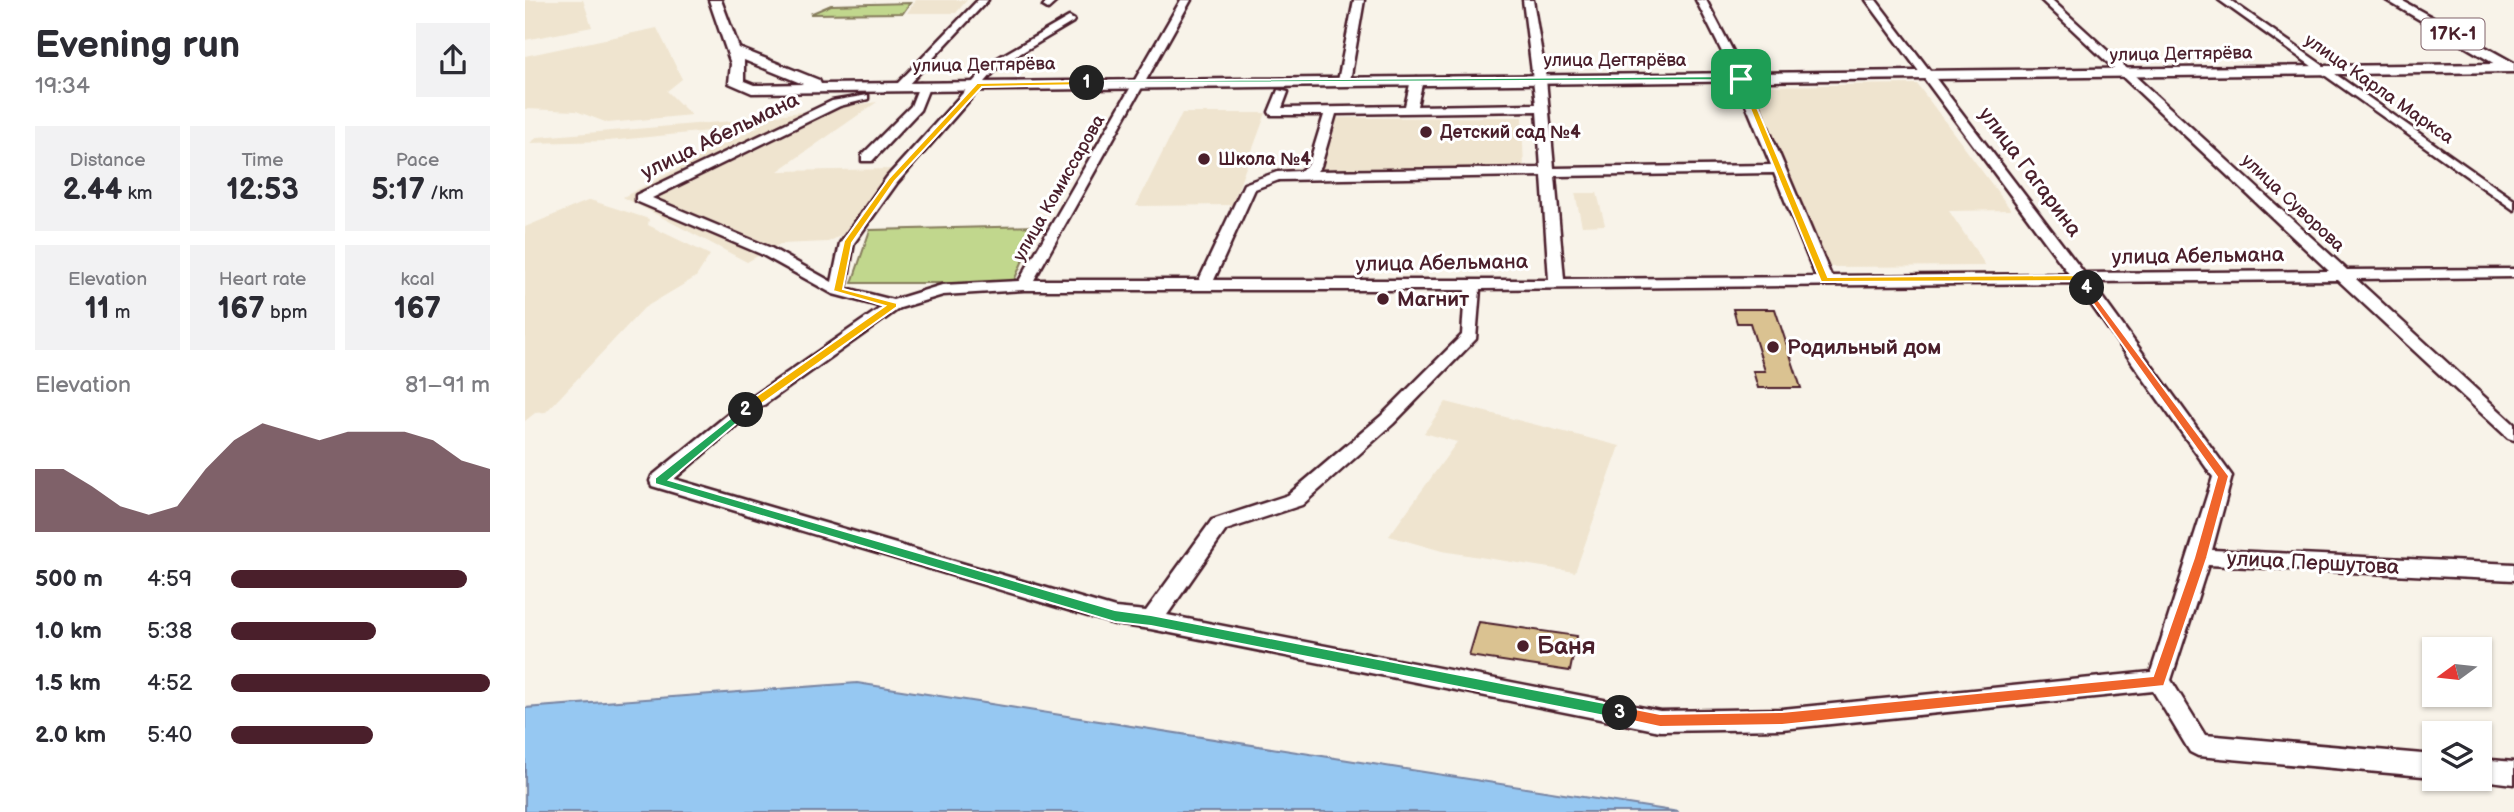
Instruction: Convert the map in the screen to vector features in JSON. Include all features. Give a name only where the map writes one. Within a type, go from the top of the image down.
[{"type":"main road","points":[[715,0],[738,64],[735,80]]},
{"type":"main road","name":"17К-1","points":[[2392,0],[2514,68]]},
{"type":"main road","points":[[734,51],[820,84],[883,86]]},
{"type":"main road","name":"улица Дегтярёва","points":[[752,89],[2514,68]]},
{"type":"main road","points":[[735,80],[750,72],[781,71]]},
{"type":"main road","points":[[735,80],[743,87],[752,89],[775,85],[786,80],[781,71]]},
{"type":"street","points":[[901,86],[983,0]]},
{"type":"street","name":"улица Комиссарова","points":[[1024,285],[1186,0]]},
{"type":"street","points":[[1344,81],[1359,0]]},
{"type":"street","points":[[1528,0],[1539,79],[1545,172],[1557,282]]},
{"type":"street","points":[[1701,0],[1741,79],[1825,280]]},
{"type":"street","name":"улица Гагарина","points":[[1871,0],[2080,278],[2223,476],[2200,558]]},
{"type":"street","name":"улица Суворова","points":[[2046,0],[2514,434]]},
{"type":"street","name":"улица Карла Маркса","points":[[2224,0],[2514,206]]},
{"type":"street","points":[[838,291],[847,243],[892,180],[995,64],[1069,20]]},
{"type":"street","points":[[1410,110],[1417,80]]},
{"type":"street","points":[[867,158],[916,107],[924,85]]},
{"type":"street","points":[[1282,92],[1275,111],[1541,107]]},
{"type":"street","name":"улица Абельмана","points":[[864,97],[836,103],[641,198],[766,251],[838,291],[894,305],[943,290],[1024,285],[1473,285],[2514,273]]},
{"type":"street","points":[[1303,174],[1315,166],[1331,112]]},
{"type":"street","points":[[1204,285],[1249,187],[1277,176],[1780,169]]},
{"type":"street","points":[[1151,620],[1219,524],[1295,500],[1387,420],[1470,336],[1473,285]]},
{"type":"street","points":[[894,305],[738,415],[659,481],[1115,616],[1151,620],[1660,721],[1782,719],[2159,681],[2198,744],[2422,765]]},
{"type":"street","name":"улица Першутова","points":[[2159,681],[2200,558],[2514,572]]},
{"type":"street","points":[[2492,771],[2514,773]]},
{"type":"shaded area","points":[[525,0],[583,0],[592,27],[525,40]]},
{"type":"shaded area","points":[[916,0],[967,0],[956,13],[907,13]]},
{"type":"shaded area","points":[[657,28],[682,79],[667,91],[691,115],[608,123],[576,111],[525,109],[525,56]]},
{"type":"shaded area","points":[[1917,84],[2011,210],[1949,211],[1986,266],[1825,267],[1747,86]]},
{"type":"shaded area","points":[[877,102],[778,171],[894,169],[842,235],[828,242],[780,244],[747,262],[623,197],[760,126],[608,141],[530,143],[538,137],[732,121]]},
{"type":"shaded area","name":"Школа №4","points":[[1182,113],[1266,113],[1232,205],[1136,206]]},
{"type":"shaded area","name":"Детский сад №4","points":[[1522,117],[1524,170],[1320,171],[1334,118]]},
{"type":"shaded area","points":[[1575,193],[1597,193],[1605,225],[1582,226]]},
{"type":"shaded area","points":[[590,200],[649,219],[648,225],[710,255],[696,277],[644,308],[546,412],[535,413],[525,421],[525,227]]},
{"type":"shaded area","points":[[1446,402],[1620,446],[1575,572],[1442,551],[1389,536],[1457,442],[1424,433]]},
{"type":"green space","points":[[910,3],[903,13],[810,14],[831,5]]},
{"type":"green space","points":[[1038,226],[1013,283],[852,283],[870,230]]},
{"type":"water","points":[[857,683],[1679,812],[525,812],[525,708]]},
{"type":"building","name":"Родильный дом","points":[[1733,309],[1775,309],[1801,388],[1758,388],[1753,371],[1765,371],[1750,323],[1737,323]]},
{"type":"building","name":"Баня","points":[[1479,622],[1577,636],[1570,671],[1469,656]]},
{"type":"place","name":"Детский сад №4","points":[[1426,132]]},
{"type":"place","name":"Школа №4","points":[[1204,159]]},
{"type":"place","name":"Магнит","points":[[1383,299]]},
{"type":"place","name":"Родильный дом","points":[[1773,347]]},
{"type":"place","name":"Баня","points":[[1523,646]]},
{"type":"route","points":[[1741,79],[1790,189],[1825,280],[2080,278],[2223,476],[2200,558],[2159,681],[1782,719],[1660,721],[1151,620],[1115,616],[659,481],[738,415],[894,305],[838,291],[847,243],[892,180],[979,85],[1741,79]]}]
